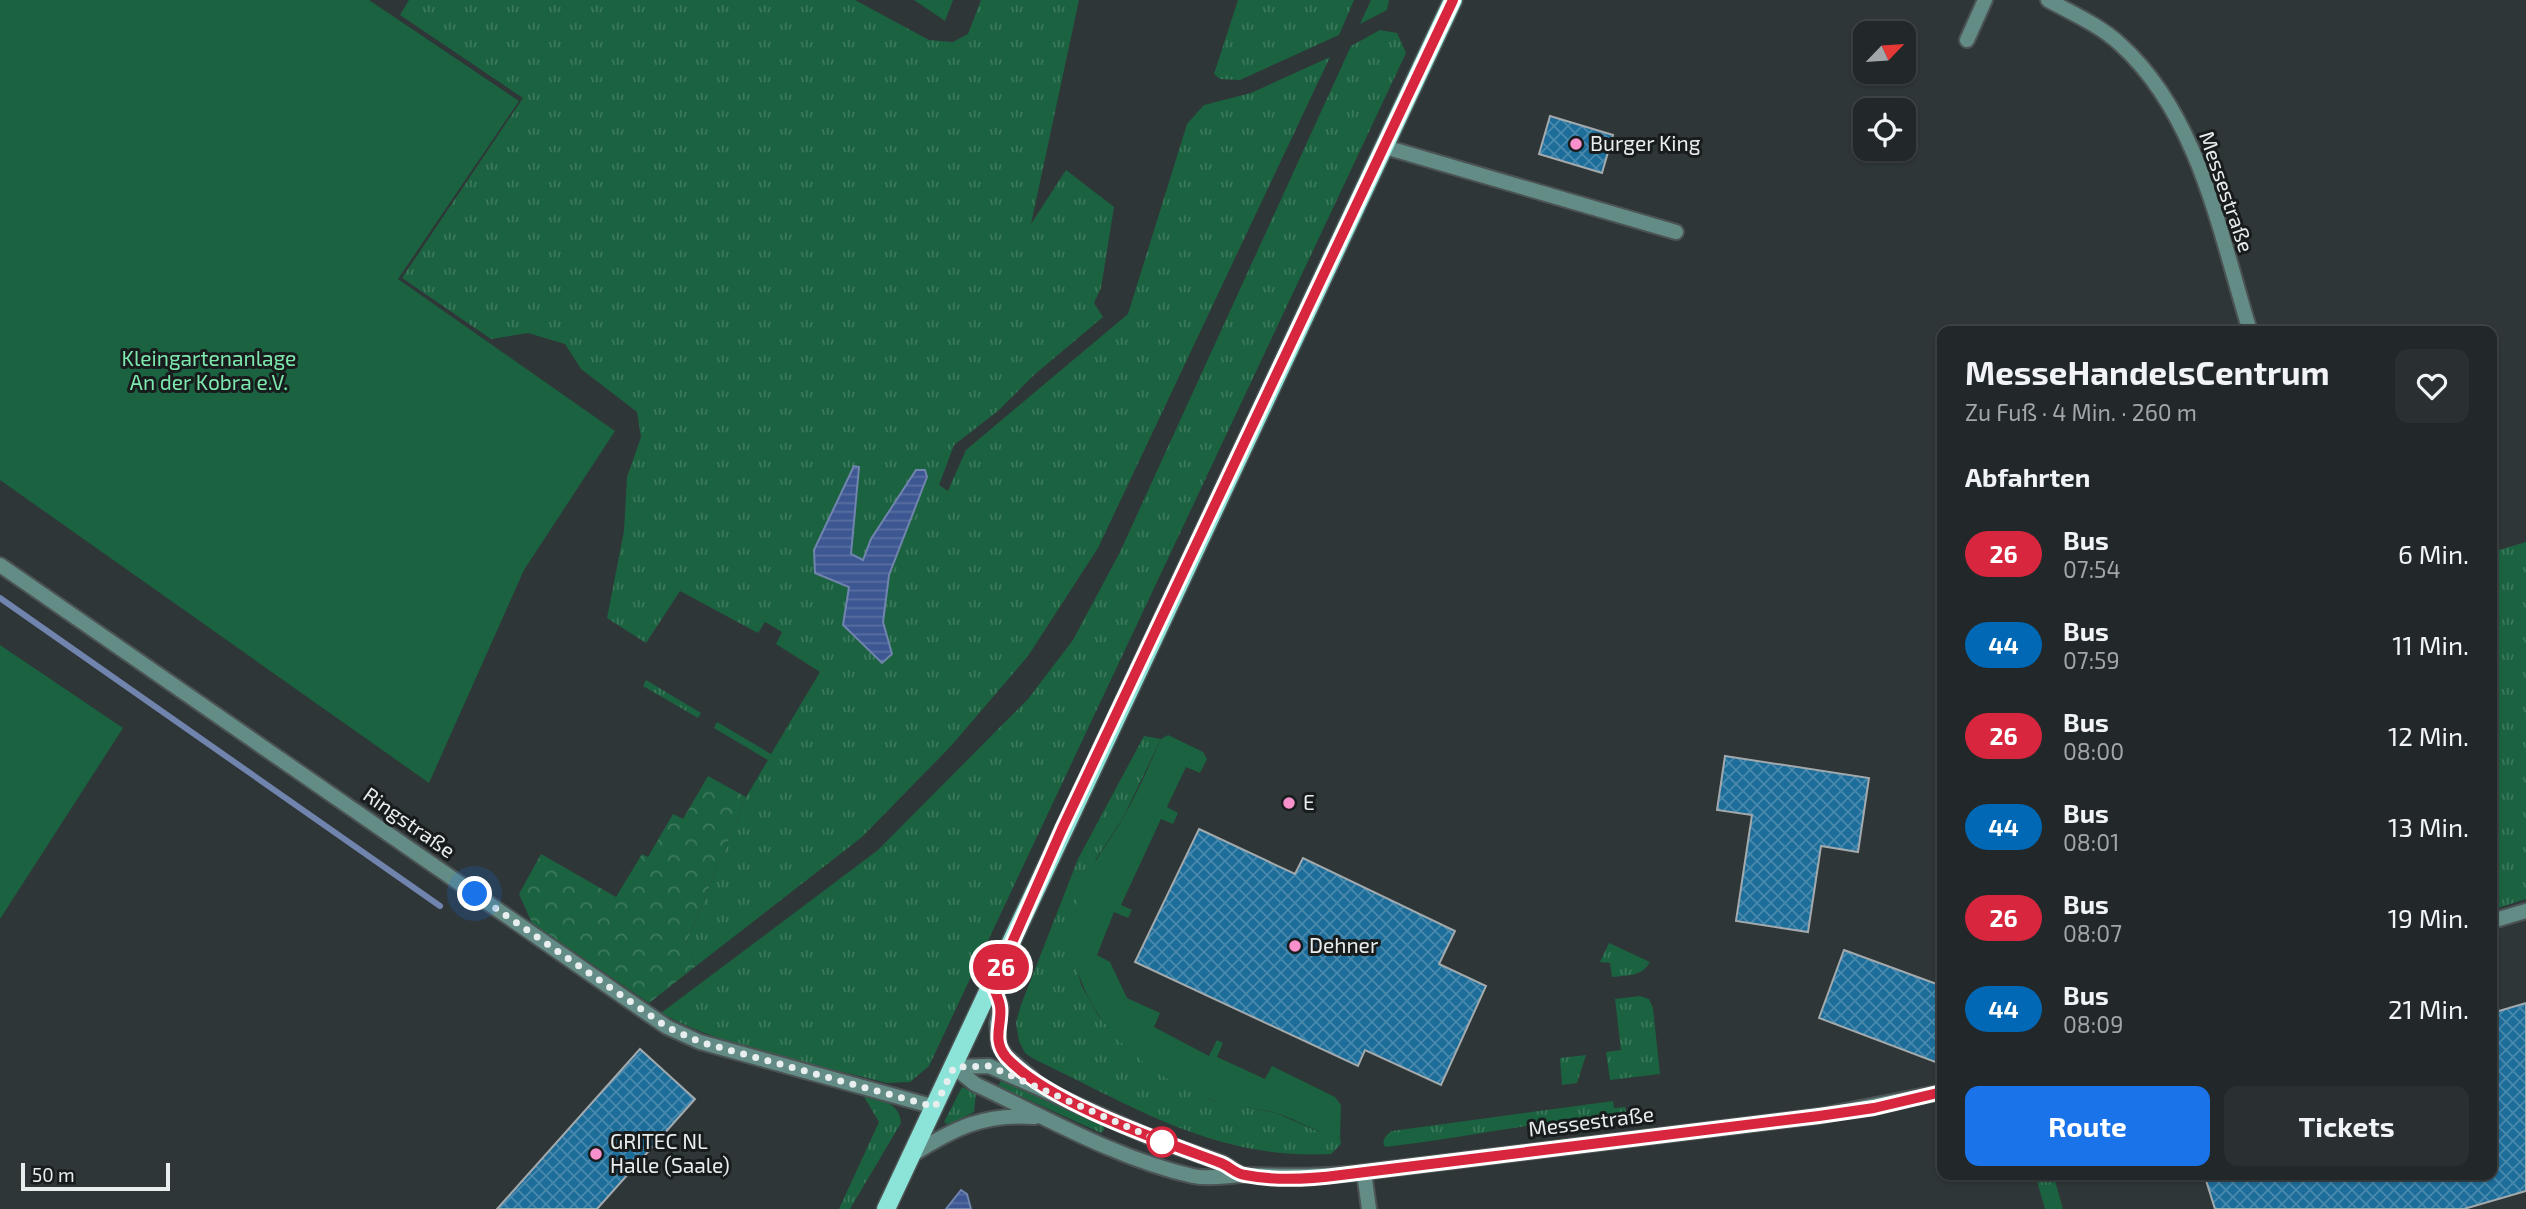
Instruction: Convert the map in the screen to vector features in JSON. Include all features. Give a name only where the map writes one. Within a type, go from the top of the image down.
[{"type":"main road","points":[[886,1209],[993,986],[1062,829],[1453,0]]},
{"type":"street","points":[[1967,40],[1985,0]]},
{"type":"street","name":"Messestraße","points":[[2048,0],[2120,43],[2146,70],[2175,115],[2194,154],[2248,326]]},
{"type":"street","points":[[1385,147],[1676,232]]},
{"type":"street","name":"Ringstraße","points":[[0,565],[667,1027],[700,1042],[935,1107]]},
{"type":"street","points":[[2497,920],[2526,911]]},
{"type":"street","name":"Messestraße","points":[[993,986],[1001,1007],[997,1023],[999,1045],[1006,1056],[1044,1088]]},
{"type":"street","name":"Messestraße","points":[[954,1067],[989,1066],[1159,1141],[1223,1163],[1242,1175]]},
{"type":"street","name":"Messestraße","points":[[954,1067],[975,1084],[1132,1157],[1193,1176],[1220,1180],[1242,1175],[1317,1178],[1819,1116],[1874,1108],[1937,1093]]},
{"type":"street","name":"Messestraße","points":[[912,1155],[937,1139],[981,1119],[1016,1115],[1047,1118]]},
{"type":"street","points":[[1364,1172],[1369,1209]]},
{"type":"green space","name":"Kleingartenanlage An der Kobra e.V.","points":[[0,0],[369,0],[519,101],[398,279],[615,431],[524,570],[429,783],[0,480]]},
{"type":"green space","points":[[409,0],[855,0],[929,40],[953,42],[968,34],[981,0],[1079,0],[1031,224],[1066,170],[1114,207],[1101,288],[1094,303],[1103,317],[1034,375],[998,411],[954,445],[939,485],[948,491],[966,450],[1128,314],[1187,124],[1204,105],[1251,93],[1330,57],[1098,548],[1028,656],[951,746],[862,837],[696,966],[690,947],[686,944],[746,797],[768,760],[714,728],[717,722],[771,754],[820,672],[776,644],[782,632],[765,622],[758,633],[680,591],[646,643],[607,618],[624,531],[627,477],[641,437],[637,412],[581,369],[565,344],[528,333],[491,339],[402,278],[523,98],[400,15]],"holes":[[[854,466],[859,468],[851,554],[863,560],[871,539],[916,470],[925,470],[927,478],[889,575],[883,622],[892,654],[882,662],[843,625],[849,587],[815,573]]]},
{"type":"green space","points":[[914,0],[953,0],[945,21]]},
{"type":"green space","points":[[1238,0],[1354,0],[1339,35],[1240,80],[1220,79],[1214,74]]},
{"type":"green space","points":[[1371,0],[1389,0],[1387,10],[1360,24]]},
{"type":"green space","points":[[1380,30],[1397,33],[1406,53],[929,1066],[910,1082],[887,1083],[743,1046],[687,1026],[661,1013],[878,850],[1028,699],[1073,640],[1120,552],[1351,46]]},
{"type":"green space","points":[[2526,542],[2526,899],[2498,908],[2497,904],[2497,551]]},
{"type":"green space","points":[[0,645],[123,728],[0,919]]},
{"type":"green space","points":[[646,680],[701,713],[698,718],[643,686]]},
{"type":"green space","points":[[1168,735],[1203,752],[1207,759],[1200,773],[1186,767],[1167,807],[1178,813],[1173,824],[1161,819],[1121,905],[1132,910],[1128,918],[1114,912],[1097,955],[1110,962],[1127,998],[1160,1013],[1154,1027],[1209,1056],[1217,1040],[1223,1043],[1217,1057],[1265,1079],[1272,1066],[1335,1097],[1341,1105],[1340,1137],[1276,1113],[1213,1100],[1157,1072],[1132,1053],[1110,1030],[1092,1004],[1080,977],[1073,947],[1074,915],[1081,889],[1122,820],[1161,739]]},
{"type":"green space","points":[[1144,736],[1161,739],[1123,818],[1096,859],[1074,953],[1081,985],[1098,1015],[1125,1046],[1179,1084],[1212,1100],[1276,1113],[1317,1131],[1340,1137],[1341,1144],[1331,1154],[1289,1154],[1250,1148],[1177,1127],[1034,1059],[1025,1053],[1019,1041],[1016,1023],[1021,1005],[1078,859]]},
{"type":"green space","points":[[708,776],[746,797],[686,944],[690,947],[696,966],[649,1003],[532,923],[519,894],[541,854],[616,897],[642,854],[648,857],[673,814],[683,819]]},
{"type":"green space","points":[[1609,943],[1650,962],[1638,973],[1612,977],[1610,963],[1600,962]]},
{"type":"green space","points":[[1640,996],[1649,999],[1653,1008],[1660,1074],[1610,1080],[1606,1052],[1621,1050],[1615,999]]},
{"type":"green space","points":[[1586,1055],[1577,1083],[1562,1085],[1560,1058]]},
{"type":"green space","points":[[1002,1079],[1104,1126],[1104,1130],[1101,1133],[998,1086]]},
{"type":"green space","points":[[962,1087],[976,1093],[974,1112],[948,1125],[944,1122]]},
{"type":"green space","points":[[863,1095],[893,1106],[901,1123],[850,1209],[839,1209],[879,1122]]},
{"type":"green space","points":[[1613,1101],[1614,1108],[1625,1107],[1626,1112],[1385,1147],[1384,1144],[1385,1138],[1392,1131]]},
{"type":"green space","points":[[2037,1180],[2055,1180],[2063,1209],[2045,1209]]},
{"type":"water","points":[[854,466],[859,467],[851,554],[863,560],[871,539],[916,470],[925,470],[927,477],[889,575],[883,622],[892,654],[882,663],[843,625],[849,587],[815,573],[814,550]]},
{"type":"water","points":[[961,1190],[967,1194],[971,1209],[946,1209]]},
{"type":"building","points":[[1550,116],[1613,135],[1602,173],[1539,154]]},
{"type":"building","points":[[1725,756],[1869,778],[1858,852],[1821,846],[1808,932],[1736,921],[1752,815],[1717,810]]},
{"type":"building","name":"Dehner","points":[[1199,829],[1295,874],[1303,858],[1455,931],[1439,964],[1486,986],[1441,1085],[1365,1050],[1358,1066],[1135,962]]},
{"type":"building","points":[[1844,950],[1937,984],[1937,1063],[1819,1018]]},
{"type":"building","points":[[2526,1003],[2526,1191],[2464,1209],[2215,1209],[2206,1180],[2497,1180],[2497,1012]]},
{"type":"building","name":"GRITEC NL Halle (Saale)","points":[[640,1049],[695,1099],[597,1209],[497,1209]]},
{"type":"waterway","points":[[0,598],[440,906]]},
{"type":"bus line","name":"26","points":[[1453,0],[1062,829],[993,986],[1001,1007],[997,1023],[999,1045],[1006,1056],[1044,1088],[1159,1141],[1198,1157],[1223,1163],[1242,1175],[1317,1178],[1819,1116],[1874,1108],[1937,1093]]},
{"type":"place","name":"Burger King","points":[[1576,144]]},
{"type":"place","name":"E","points":[[1289,803]]},
{"type":"place","name":"Dehner","points":[[1295,946]]},
{"type":"place","name":"GRITEC NL Halle (Saale)","points":[[596,1154]]},
{"type":"route","points":[[475,894],[667,1027],[700,1042],[935,1107],[954,1067],[989,1066],[1162,1142]]}]
